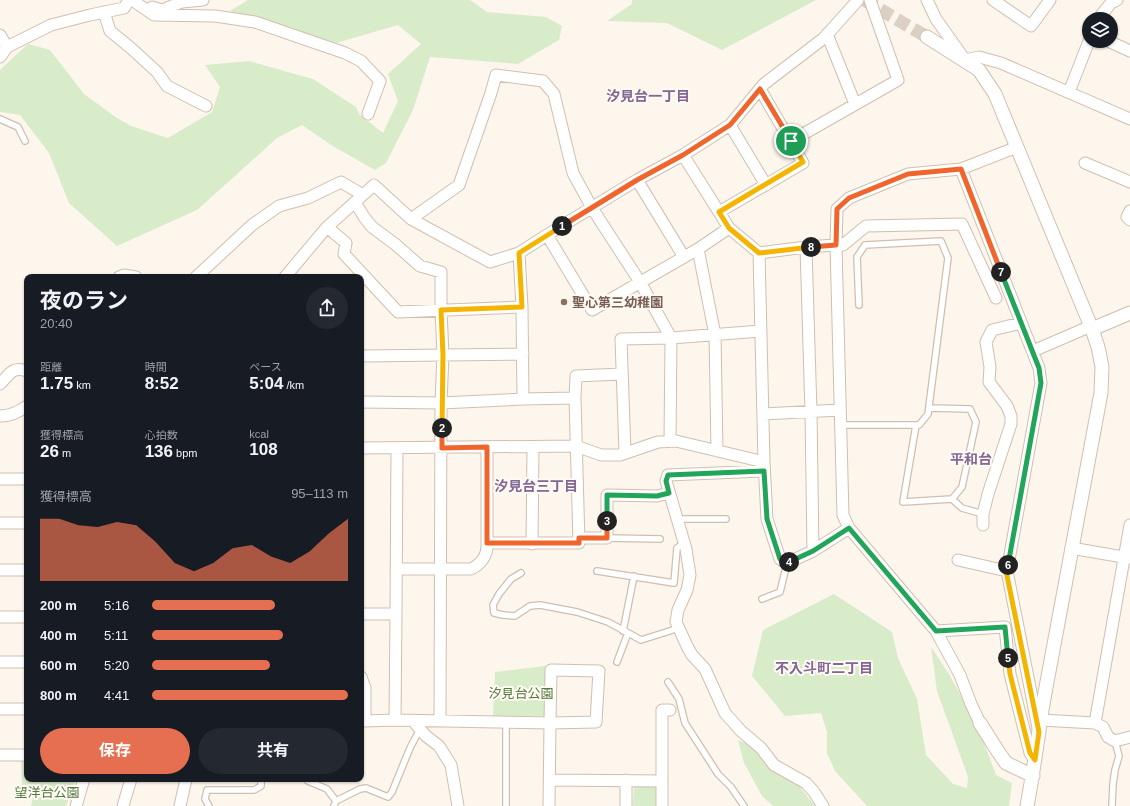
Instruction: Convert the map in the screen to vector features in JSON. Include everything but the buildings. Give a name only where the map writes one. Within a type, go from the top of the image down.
[{"type":"street","points":[[0,57],[7,47],[51,25],[124,8],[130,0],[154,15],[215,16],[255,22],[361,60],[380,81],[368,114]]},
{"type":"street","points":[[144,0],[152,8],[162,10],[182,2],[203,0]]},
{"type":"street","points":[[288,274],[328,227],[374,185],[410,219],[490,262],[519,253],[637,180],[683,155],[730,125],[764,84],[827,34],[858,0]]},
{"type":"street","points":[[791,141],[898,80],[870,0]]},
{"type":"street","points":[[927,0],[936,19],[965,60]]},
{"type":"street","points":[[993,0],[1031,26],[1050,0]]},
{"type":"street","points":[[1104,12],[1117,0]]},
{"type":"street","points":[[104,12],[110,31],[132,49],[156,72],[167,86],[206,106]]},
{"type":"street","points":[[827,34],[855,104]]},
{"type":"street","points":[[0,35],[7,47]]},
{"type":"street","points":[[927,37],[979,70],[995,94],[1091,327],[1098,347],[1102,367],[1101,393],[1071,548],[1027,806]]},
{"type":"street","points":[[1118,46],[1130,51]]},
{"type":"street","points":[[1069,92],[1086,48]]},
{"type":"street","points":[[965,60],[979,57],[1001,63],[1130,119]]},
{"type":"street","points":[[410,219],[459,185],[496,75],[543,81],[554,94],[573,173],[592,208],[640,282],[671,338],[670,441]]},
{"type":"street","points":[[719,212],[803,162],[760,89]]},
{"type":"street","points":[[730,125],[766,185]]},
{"type":"street","points":[[1017,147],[961,169],[908,174],[849,198],[837,209],[836,245],[840,410],[843,515],[849,528],[936,631],[960,675],[980,723],[997,750],[1006,762],[1033,776]]},
{"type":"street","points":[[683,155],[729,228],[759,253],[806,247],[843,245],[866,226],[962,224],[996,298]]},
{"type":"street","points":[[1085,163],[1130,182]]},
{"type":"street","points":[[961,169],[1039,368],[1041,383],[1006,571],[1040,726]]},
{"type":"street","points":[[637,180],[684,257]]},
{"type":"street","points":[[199,274],[252,225],[279,206],[308,198],[341,182],[359,199],[364,217],[372,227],[395,244],[420,266],[441,272],[443,355],[441,403],[440,721]]},
{"type":"street","points":[[1130,211],[1127,217],[1130,220]]},
{"type":"street","points":[[328,227],[346,243],[344,254],[363,274]]},
{"type":"street","points":[[547,235],[592,310],[698,249],[729,228]]},
{"type":"street","points":[[806,247],[811,412],[813,551]]},
{"type":"street","points":[[698,249],[715,335],[717,451]]},
{"type":"street","points":[[519,253],[522,307],[523,399]]},
{"type":"street","points":[[759,253],[764,466],[767,519],[780,559],[787,563],[813,551],[849,528]]},
{"type":"street","points":[[364,275],[398,312],[522,307]]},
{"type":"street","points":[[1032,351],[1130,313]]},
{"type":"street","points":[[983,525],[983,514],[988,494],[1011,424],[1011,416],[1007,406],[989,382],[990,367],[986,342],[992,330],[1021,323]]},
{"type":"street","points":[[625,453],[621,339],[671,338],[761,331]]},
{"type":"street","points":[[364,356],[522,354]]},
{"type":"street","points":[[0,384],[13,370],[24,370]]},
{"type":"street","points":[[487,543],[579,543],[575,398],[576,376],[622,374]]},
{"type":"street","points":[[364,402],[441,403],[575,398]]},
{"type":"street","points":[[0,416],[20,411],[24,408]]},
{"type":"street","points":[[763,414],[840,410]]},
{"type":"street","points":[[364,448],[576,446],[601,455],[620,455],[658,442],[676,441],[717,451],[764,466]]},
{"type":"street","points":[[396,569],[470,569],[477,566],[483,558],[488,550],[487,447]]},
{"type":"street","points":[[532,544],[533,447]]},
{"type":"street","points":[[395,720],[397,448]]},
{"type":"street","points":[[764,466],[668,475],[666,481],[684,543],[690,575],[687,590],[678,610],[676,622],[692,655],[705,669],[725,713],[741,731],[761,748],[774,765],[806,783],[823,806]]},
{"type":"street","points":[[0,479],[24,479]]},
{"type":"street","points":[[579,538],[607,538],[607,495],[657,496],[669,493]]},
{"type":"street","points":[[0,522],[24,522]]},
{"type":"street","points":[[1095,723],[1127,557],[1130,525]]},
{"type":"street","points":[[1071,548],[1127,557]]},
{"type":"street","points":[[958,560],[1006,571]]},
{"type":"street","points":[[0,570],[24,570]]},
{"type":"street","points":[[364,614],[396,614]]},
{"type":"street","points":[[0,617],[24,617]]},
{"type":"street","points":[[936,631],[1005,627],[1010,674],[1030,753],[1035,760]]},
{"type":"street","points":[[0,662],[24,662]]},
{"type":"street","points":[[364,717],[365,721],[395,720],[416,725],[440,721],[550,723],[596,722],[599,671],[551,670],[550,723],[550,806]]},
{"type":"street","points":[[364,685],[364,700]]},
{"type":"street","points":[[0,709],[24,709]]},
{"type":"street","points":[[662,806],[662,710],[670,710]]},
{"type":"street","points":[[1040,726],[1095,723],[1103,727],[1108,737],[1115,741],[1130,737]]},
{"type":"street","points":[[416,725],[426,736],[439,746],[451,765],[458,806]]},
{"type":"street","points":[[0,755],[24,755]]},
{"type":"street","points":[[550,780],[662,781]]},
{"type":"street","points":[[626,780],[626,806]]},
{"type":"street","points":[[76,806],[83,782]]},
{"type":"street","points":[[123,806],[130,782]]},
{"type":"street","points":[[180,806],[185,782]]},
{"type":"lane","points":[[0,119],[18,127],[25,141]]},
{"type":"lane","points":[[841,425],[919,425],[928,414],[948,258],[942,241],[865,245],[856,257],[860,305]]},
{"type":"lane","points":[[929,408],[970,409],[976,422],[962,487],[952,499]]},
{"type":"lane","points":[[916,425],[903,502],[952,499],[962,508],[983,514]]},
{"type":"lane","points":[[677,519],[726,519]]},
{"type":"lane","points":[[607,538],[660,539]]},
{"type":"lane","points":[[596,571],[674,583],[677,548],[684,543]]},
{"type":"lane","points":[[762,599],[780,592],[787,563]]},
{"type":"lane","points":[[521,573],[511,579],[499,594],[493,605],[494,613],[515,616],[530,606],[540,605],[577,612],[608,622],[641,640],[679,628]]},
{"type":"lane","points":[[617,662],[626,632],[634,576]]},
{"type":"lane","points":[[668,682],[678,699],[685,723],[718,774],[731,787],[744,806]]},
{"type":"lane","points":[[506,722],[506,806]]},
{"type":"lane","points":[[310,782],[327,789],[335,804],[360,789],[366,788],[388,797],[392,792],[410,748],[416,725]]},
{"type":"lane","points":[[1112,806],[1114,777],[1119,756],[1115,741]]},
{"type":"lane","points":[[209,806],[205,799],[207,790],[254,790],[261,786],[261,782]]},
{"type":"green space","points":[[248,0],[470,0],[487,12],[546,17],[562,26],[559,40],[518,64],[430,57],[413,110],[386,163],[375,170],[331,145],[302,125],[277,138],[197,210],[117,246],[69,203],[49,153],[20,115],[0,112],[0,70],[28,44],[50,50],[84,94],[117,118],[131,126],[168,138],[212,112],[220,87],[205,65],[249,61],[313,79],[356,107],[359,114],[383,133],[398,101],[388,74],[421,44],[398,25],[336,43],[230,11]]},
{"type":"green space","points":[[632,0],[816,0],[722,50],[667,23],[607,21],[632,4]]},
{"type":"green space","points":[[834,594],[892,632],[898,658],[917,699],[926,755],[953,784],[967,788],[968,777],[937,691],[931,647],[949,674],[979,729],[996,775],[1012,783],[1009,806],[867,806],[835,771],[827,753],[827,732],[821,713],[785,716],[752,676],[763,630]]},
{"type":"green space","name":"汐見台公園","points":[[545,666],[545,716],[493,716],[495,672]]},
{"type":"green space","points":[[738,740],[775,756],[815,806],[773,806],[762,796],[744,763]]},
{"type":"green space","name":"望洋台公園","points":[[21,761],[24,761],[24,782],[75,782],[66,806],[31,806],[33,798],[22,788]]},
{"type":"green space","points":[[634,783],[657,784],[656,806],[633,806]]},
{"type":"tunnel","points":[[864,0],[927,37]]},
{"type":"place","name":"聖心第三幼稚園","points":[[564,302]]},
{"type":"district","name":"汐見台一丁目","points":[[648,96]]},
{"type":"district","name":"平和台","points":[[971,459]]},
{"type":"district","name":"汐見台三丁目","points":[[536,486]]},
{"type":"district","name":"不入斗町二丁目","points":[[824,668]]},
{"type":"route","points":[[760,89],[791,141],[803,162],[719,212],[729,228],[759,253],[836,245],[837,209],[849,198],[908,174],[961,169],[1039,368],[1041,383],[1006,571],[1039,732],[1035,760],[1030,753],[1010,674],[1005,627],[936,631],[849,528],[813,551],[787,563],[780,559],[767,519],[764,471],[668,475],[666,481],[669,493],[657,496],[607,495],[607,538],[579,538],[579,543],[487,543],[487,447],[442,448],[441,403],[443,355],[441,310],[522,307],[519,253],[637,180],[683,155],[730,125],[760,89]]}]
